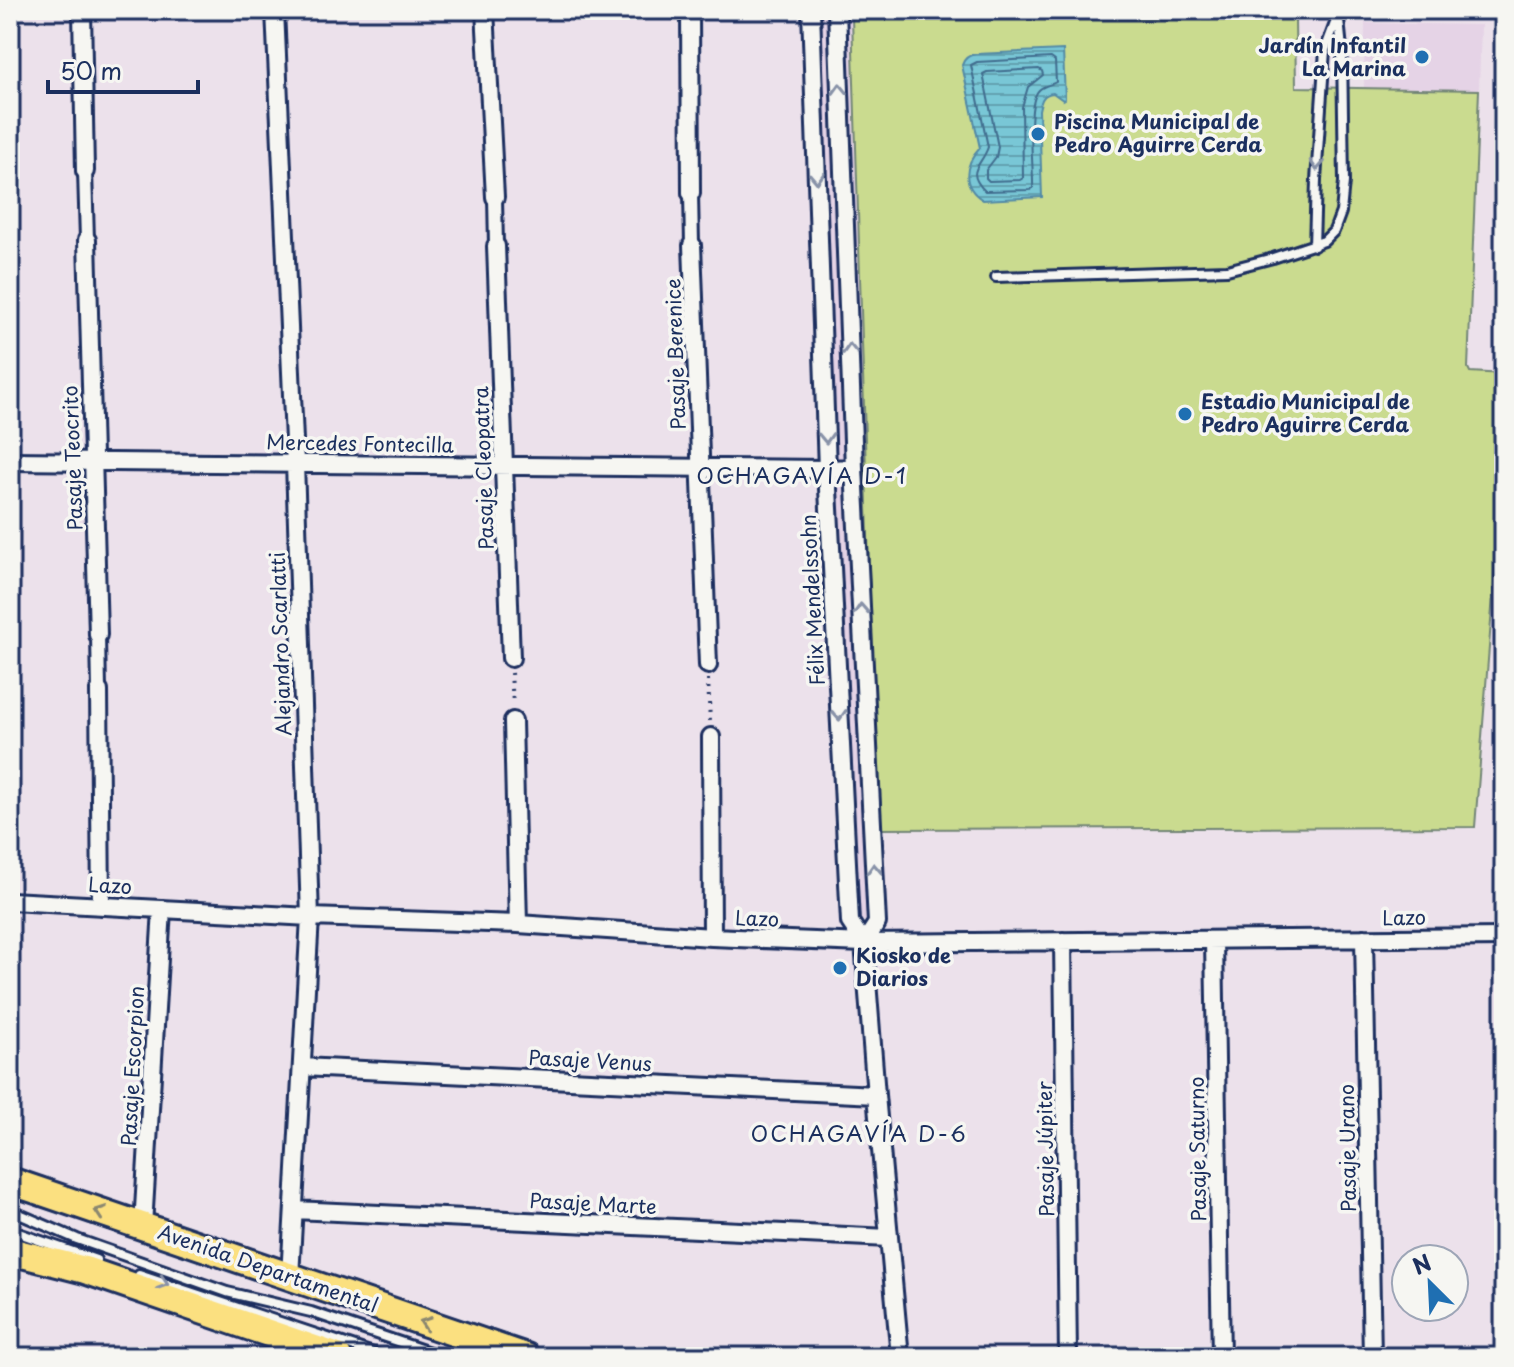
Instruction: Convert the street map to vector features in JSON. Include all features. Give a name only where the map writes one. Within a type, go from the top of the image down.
[{"type":"main road","name":"Avenida Departamental","points":[[10,1181],[526,1357]]},
{"type":"main road","points":[[10,1251],[85,1270],[338,1357]]},
{"type":"street","name":"Pasaje Teocrito","points":[[82,10],[98,635],[101,906]]},
{"type":"street","name":"Alejandro Scarlatti","points":[[275,10],[295,463],[310,917],[290,1277]]},
{"type":"street","name":"Pasaje Cleopatra","points":[[485,10],[495,197],[511,658]]},
{"type":"street","name":"Pasaje Berenice","points":[[690,10],[692,245],[708,665]]},
{"type":"street","name":"Félix Mendelssohn","points":[[811,10],[827,469],[850,922],[864,943],[900,1357]]},
{"type":"street","name":"Félix Mendelssohn","points":[[837,10],[854,468],[877,923],[864,943]]},
{"type":"street","name":"Mercedes Fontecilla","points":[[10,461],[854,468]]},
{"type":"street","points":[[513,721],[518,924]]},
{"type":"street","points":[[711,737],[712,937]]},
{"type":"street","name":"Lazo","points":[[10,901],[864,943],[1504,937]]},
{"type":"street","name":"Pasaje Escorpion","points":[[143,1226],[162,909]]},
{"type":"street","name":"Pasaje Urano","points":[[1364,938],[1372,1357]]},
{"type":"street","name":"Pasaje Saturno","points":[[1214,940],[1221,1357]]},
{"type":"street","name":"Pasaje Júpiter","points":[[1063,941],[1068,1357]]},
{"type":"street","name":"Pasaje Venus","points":[[302,1067],[876,1095]]},
{"type":"street","name":"Pasaje Marte","points":[[294,1210],[889,1238]]},
{"type":"lane","points":[[1314,246],[1325,50],[1337,14]]},
{"type":"lane","points":[[996,277],[1227,270],[1324,241],[1334,231],[1341,212],[1344,182],[1342,49],[1337,14]]},
{"type":"lane","points":[[10,1210],[77,1239],[227,1292],[311,1312],[444,1357]]},
{"type":"lane","points":[[10,1230],[110,1265]]},
{"type":"lane","points":[[124,1270],[385,1357]]},
{"type":"path","points":[[511,658],[513,721]]},
{"type":"path","points":[[708,665],[711,737]]},
{"type":"shaded area","points":[[851,15],[882,922],[852,920],[815,16]]},
{"type":"shaded area","name":"Jardín Infantil La Marina","points":[[1365,23],[1481,25],[1479,90],[1364,88]]},
{"type":"green space","name":"Estadio Municipal de Pedro Aguirre Cerda","points":[[852,17],[1295,19],[1296,87],[1479,90],[1468,368],[1470,372],[1504,374],[1504,454],[1475,827],[877,829]]},
{"type":"water","points":[[1063,50],[1065,99],[1053,93],[1046,95],[1039,110],[1042,197],[983,200],[968,182],[968,168],[980,148],[963,63],[967,57],[976,54]]},
{"type":"place","name":"Jardín Infantil La Marina","points":[[1422,57]]},
{"type":"place","name":"Piscina Municipal de Pedro Aguirre Cerda","points":[[1038,134]]},
{"type":"place","name":"Estadio Municipal de Pedro Aguirre Cerda","points":[[1185,414]]},
{"type":"place","name":"Kiosko de Diarios","points":[[840,968]]},
{"type":"district","name":"OCHAGAVÍA D-1","points":[[802,476]]},
{"type":"district","name":"OCHAGAVÍA D-6","points":[[859,1134]]}]
